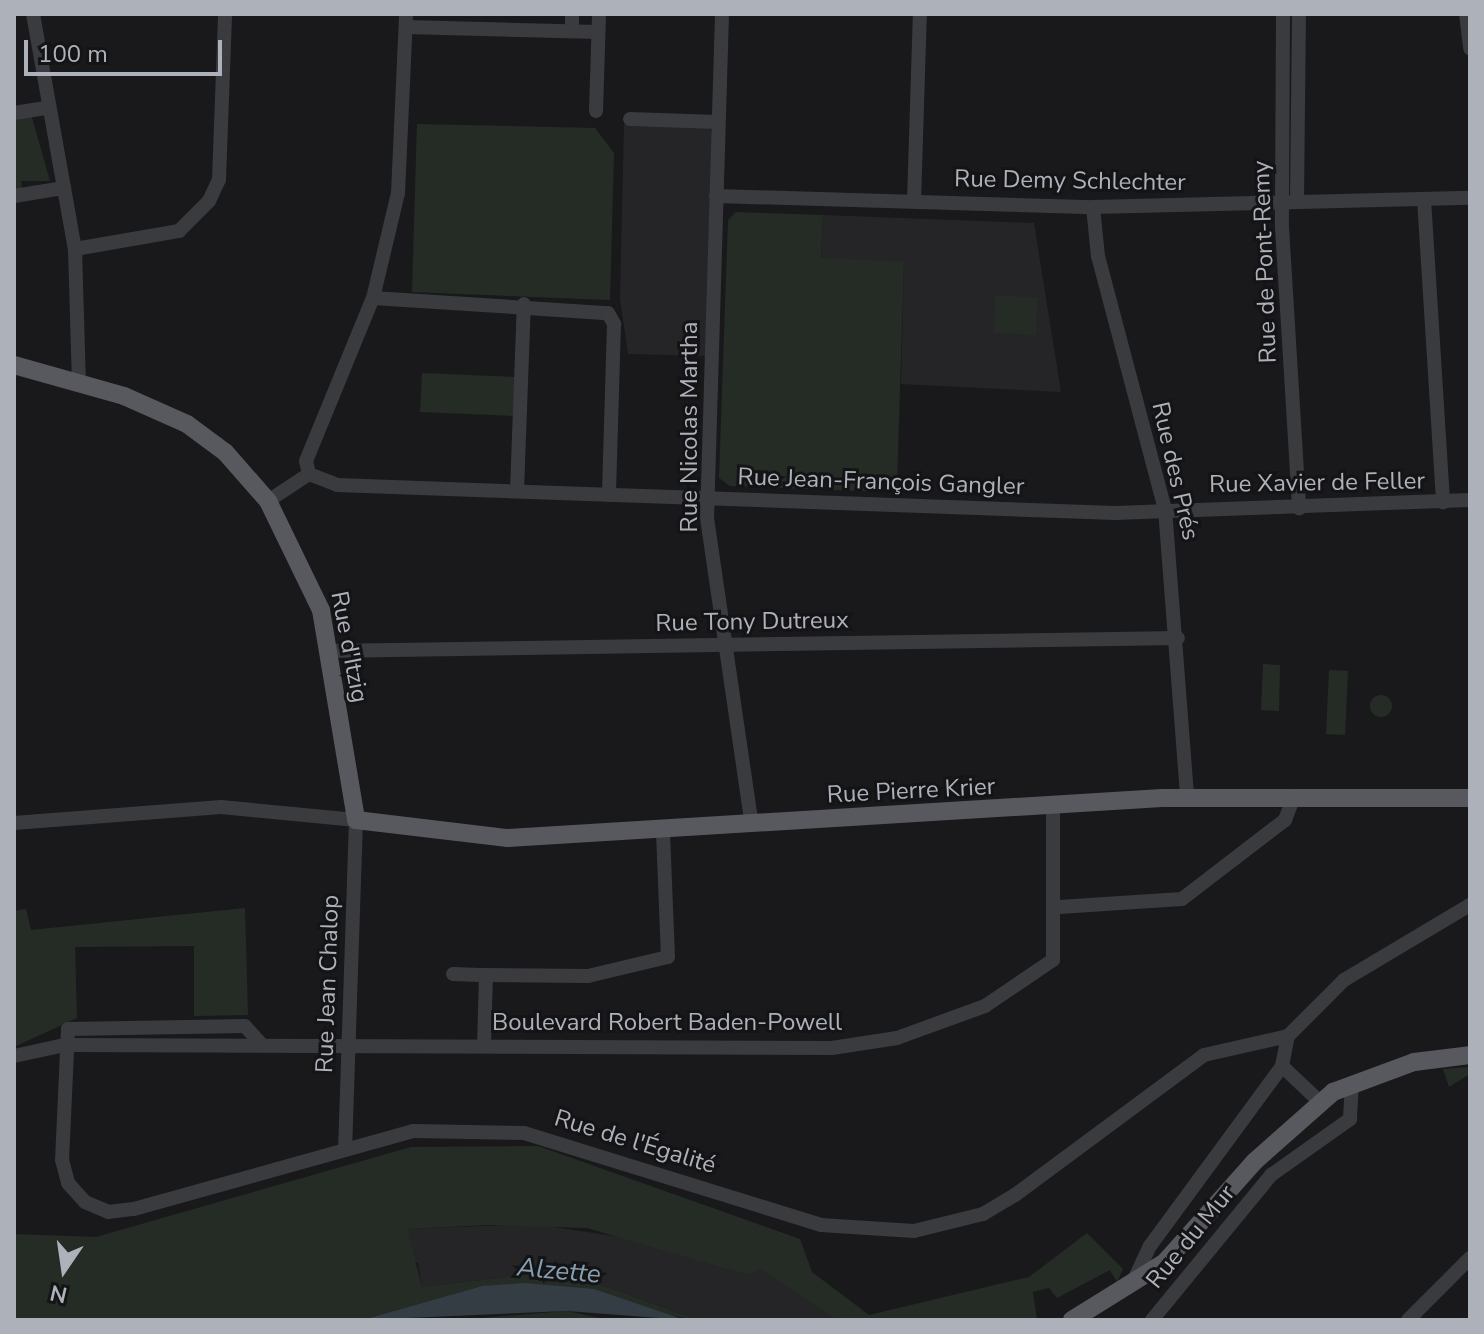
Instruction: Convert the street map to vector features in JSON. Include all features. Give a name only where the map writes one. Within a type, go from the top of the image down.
[{"type":"main road","name":"Rue d'Itzig","points":[[14,365],[79,384],[187,424],[225,452],[268,501],[315,590],[356,820]]},
{"type":"main road","name":"Rue Pierre Krier","points":[[356,820],[508,838],[1187,798],[1470,798]]},
{"type":"main road","points":[[1072,1320],[1130,1288],[1181,1246],[1319,1101],[1352,1083],[1414,1062],[1470,1055]]},
{"type":"street","points":[[33,14],[46,108],[75,249],[79,384]]},
{"type":"street","points":[[75,249],[179,231],[209,201],[219,180],[225,14]]},
{"type":"street","points":[[572,14],[572,31]]},
{"type":"street","points":[[596,111],[599,14]]},
{"type":"street","name":"Rue Nicolas Martha","points":[[722,14],[707,498],[752,825]]},
{"type":"street","points":[[914,201],[920,14]]},
{"type":"street","points":[[1270,14],[1283,14]]},
{"type":"street","name":"Rue de Pont-Remy","points":[[1290,201],[1298,14],[1283,14],[1299,508]]},
{"type":"street","points":[[1466,14],[1470,49]]},
{"type":"street","points":[[268,501],[309,474],[306,461],[373,298],[398,193],[406,20],[598,32]]},
{"type":"street","points":[[14,113],[46,108]]},
{"type":"street","points":[[630,119],[718,122]]},
{"type":"street","points":[[14,196],[64,188]]},
{"type":"street","name":"Rue Demy Schlechter","points":[[716,196],[1093,207],[1470,198]]},
{"type":"street","points":[[1424,199],[1443,502]]},
{"type":"street","name":"Rue des Prés","points":[[1093,207],[1098,256],[1165,509],[1178,638],[1187,798]]},
{"type":"street","points":[[373,298],[597,307],[614,324],[609,495]]},
{"type":"street","points":[[517,491],[524,304]]},
{"type":"street","name":"Rue Jean-François Gangler","points":[[309,474],[337,485],[1165,509]]},
{"type":"street","name":"Rue Xavier de Feller","points":[[1165,509],[1299,508],[1470,500]]},
{"type":"street","name":"Rue Tony Dutreux","points":[[327,651],[1178,638]]},
{"type":"street","points":[[1059,907],[1182,899],[1285,820],[1294,796]]},
{"type":"street","name":"Boulevard Robert Baden-Powell","points":[[14,1056],[64,1045],[68,1029],[245,1026],[262,1045],[348,1046],[832,1048],[897,1038],[985,1006],[1046,971],[1058,949],[1059,907],[1053,805]]},
{"type":"street","points":[[14,823],[221,807],[356,820]]},
{"type":"street","name":"Rue Jean Chalop","points":[[345,1150],[356,820]]},
{"type":"street","points":[[453,974],[588,976],[668,957],[663,830]]},
{"type":"street","points":[[1130,1288],[1150,1246],[1282,1066],[1288,1036],[1344,980],[1470,905]]},
{"type":"street","points":[[484,1046],[486,975]]},
{"type":"street","name":"Rue de l'Égalité","points":[[64,1045],[62,1160],[85,1202],[108,1212],[413,1131],[524,1133],[821,1225],[914,1231],[983,1214],[1015,1195],[1204,1055],[1288,1036]]},
{"type":"street","points":[[1282,1066],[1319,1101]]},
{"type":"street","name":"Rue du Mur","points":[[1152,1320],[1260,1186],[1350,1119],[1352,1083]]},
{"type":"street","points":[[1408,1320],[1470,1258]]},
{"type":"shaded area","points":[[31,114],[50,181],[21,181],[22,190],[14,190],[14,119]]},
{"type":"shaded area","points":[[417,124],[595,128],[614,153],[610,300],[412,292]]},
{"type":"shaded area","points":[[624,124],[709,127],[714,135],[707,356],[628,354],[620,299]]},
{"type":"shaded area","points":[[736,212],[823,215],[821,258],[904,262],[897,484],[884,492],[730,486],[719,478],[728,220]]},
{"type":"shaded area","points":[[823,215],[1034,223],[1061,392],[901,384],[904,263],[821,259]]},
{"type":"shaded area","points":[[995,296],[1037,297],[1036,335],[994,333]]},
{"type":"shaded area","points":[[422,373],[515,377],[513,416],[420,412]]},
{"type":"shaded area","points":[[1263,664],[1280,665],[1279,711],[1261,710]]},
{"type":"shaded area","points":[[1329,670],[1348,671],[1345,735],[1326,734]]},
{"type":"shaded area","points":[[1377,695],[1385,695],[1392,706],[1385,717],[1377,717],[1370,710],[1370,702]]},
{"type":"shaded area","points":[[245,908],[248,1015],[194,1016],[194,946],[75,947],[77,1018],[14,1047],[14,911],[26,909],[31,930]]},
{"type":"shaded area","points":[[1470,1067],[1470,1074],[1449,1087],[1443,1069]]},
{"type":"shaded area","points":[[538,1146],[800,1239],[812,1272],[869,1315],[1029,1277],[1087,1233],[1123,1269],[1117,1282],[1110,1270],[1057,1298],[1049,1288],[1033,1292],[1037,1320],[837,1320],[760,1269],[748,1275],[587,1228],[488,1225],[407,1229],[422,1287],[526,1275],[596,1283],[698,1320],[482,1286],[362,1320],[14,1320],[14,1234],[96,1237],[411,1147]]},
{"type":"shaded area","points":[[533,1224],[634,1239],[748,1275],[760,1269],[837,1320],[698,1320],[596,1283],[526,1275],[422,1287],[418,1263],[409,1259],[406,1229]]},
{"type":"shaded area","name":"Alzette","points":[[525,1283],[594,1289],[685,1320],[567,1311],[362,1320],[482,1286]]},
{"type":"shaded area","points":[[567,1311],[609,1320],[468,1320],[491,1317]]}]
